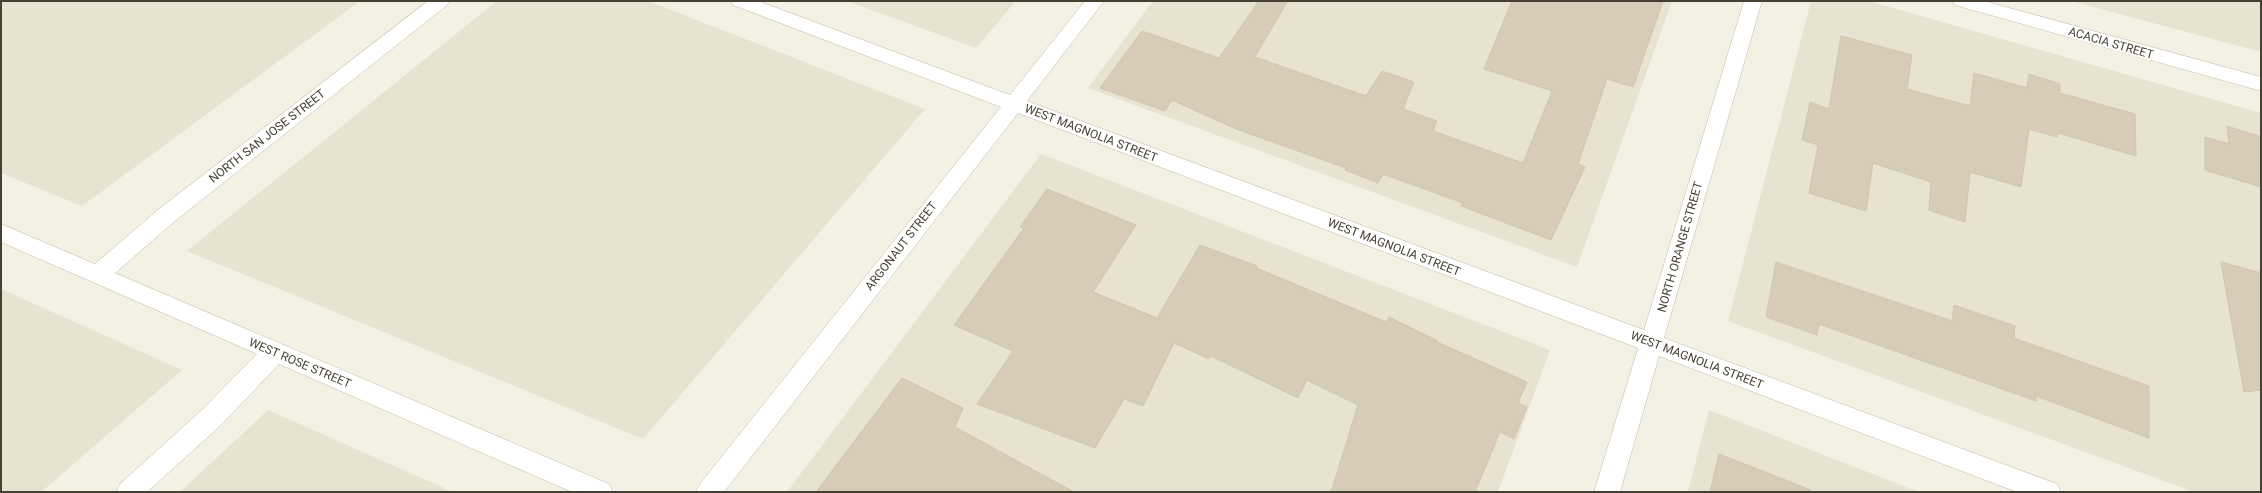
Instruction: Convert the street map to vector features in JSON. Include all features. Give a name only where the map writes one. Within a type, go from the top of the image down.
[{"type":"street","name":"NORTH SAN JOSE STREET","points":[[97,275],[167,214],[440,1]]},
{"type":"street","name":"WEST MAGNOLIA STREET","points":[[740,1],[2048,492]]},
{"type":"street","name":"ARGONAUT STREET","points":[[709,492],[1094,1]]},
{"type":"street","name":"NORTH ORANGE STREET","points":[[1607,492],[1753,1]]},
{"type":"street","name":"ACACIA STREET","points":[[1962,1],[2261,84]]},
{"type":"street","name":"WEST ROSE STREET","points":[[1,233],[600,492]]},
{"type":"street","points":[[129,492],[212,417],[275,352]]},
{"type":"shaded area","points":[[1,1],[360,1],[82,206],[1,173]]},
{"type":"shaded area","points":[[497,1],[648,1],[925,109],[643,439],[187,251]]},
{"type":"shaded area","points":[[847,1],[1016,1],[976,48]]},
{"type":"shaded area","points":[[1153,1],[1672,1],[1577,267],[1088,88]]},
{"type":"shaded area","points":[[1811,1],[1869,1],[2261,113],[2261,492],[2194,492],[1728,321]]},
{"type":"shaded area","points":[[2071,1],[2261,1],[2261,52]]},
{"type":"shaded area","points":[[1041,154],[1550,350],[1498,492],[787,492]]},
{"type":"shaded area","points":[[1,289],[182,370],[41,492],[1,492]]},
{"type":"shaded area","points":[[268,410],[453,492],[180,492]]},
{"type":"shaded area","points":[[1709,410],[1919,492],[1688,492]]},
{"type":"building","points":[[1259,1],[1287,2],[1255,57],[1366,96],[1382,71],[1414,82],[1403,109],[1437,121],[1433,131],[1523,163],[1552,91],[1484,69],[1512,1],[1663,1],[1633,87],[1607,79],[1578,164],[1585,167],[1551,240],[1461,206],[1463,203],[1383,174],[1378,183],[1345,170],[1346,168],[1236,129],[1172,100],[1165,111],[1100,88],[1142,31],[1219,58]]},
{"type":"building","points":[[1841,36],[1912,55],[1907,89],[1970,106],[1974,73],[2027,88],[2029,74],[2060,84],[2060,93],[2135,114],[2136,156],[2058,133],[2057,137],[2029,129],[2021,187],[1970,172],[1965,222],[1929,210],[1931,182],[1873,163],[1866,211],[1809,193],[1818,145],[1802,140],[1810,102],[1829,109]]},
{"type":"building","points":[[2227,126],[2261,137],[2261,187],[2205,170],[2205,137],[2229,144]]},
{"type":"building","points":[[1047,189],[1136,225],[1093,292],[1157,318],[1200,245],[1257,266],[1256,268],[1386,322],[1389,317],[1438,341],[1437,342],[1527,382],[1518,403],[1527,407],[1514,439],[1500,432],[1475,492],[1331,492],[1358,405],[1307,380],[1298,398],[1211,356],[1209,359],[1174,343],[1143,406],[1124,399],[1095,448],[977,404],[1013,351],[954,325],[1024,228],[1020,227]]},
{"type":"building","points":[[1776,262],[1952,321],[1954,305],[2015,326],[2014,338],[2149,386],[2149,438],[2036,396],[2036,401],[1819,324],[1817,335],[1766,317]]},
{"type":"building","points":[[2221,262],[2261,273],[2261,390],[2244,392]]},
{"type":"building","points":[[902,378],[963,408],[955,427],[1074,492],[816,492]]},
{"type":"building","points":[[1719,454],[1811,490],[1811,492],[1710,492]]}]
